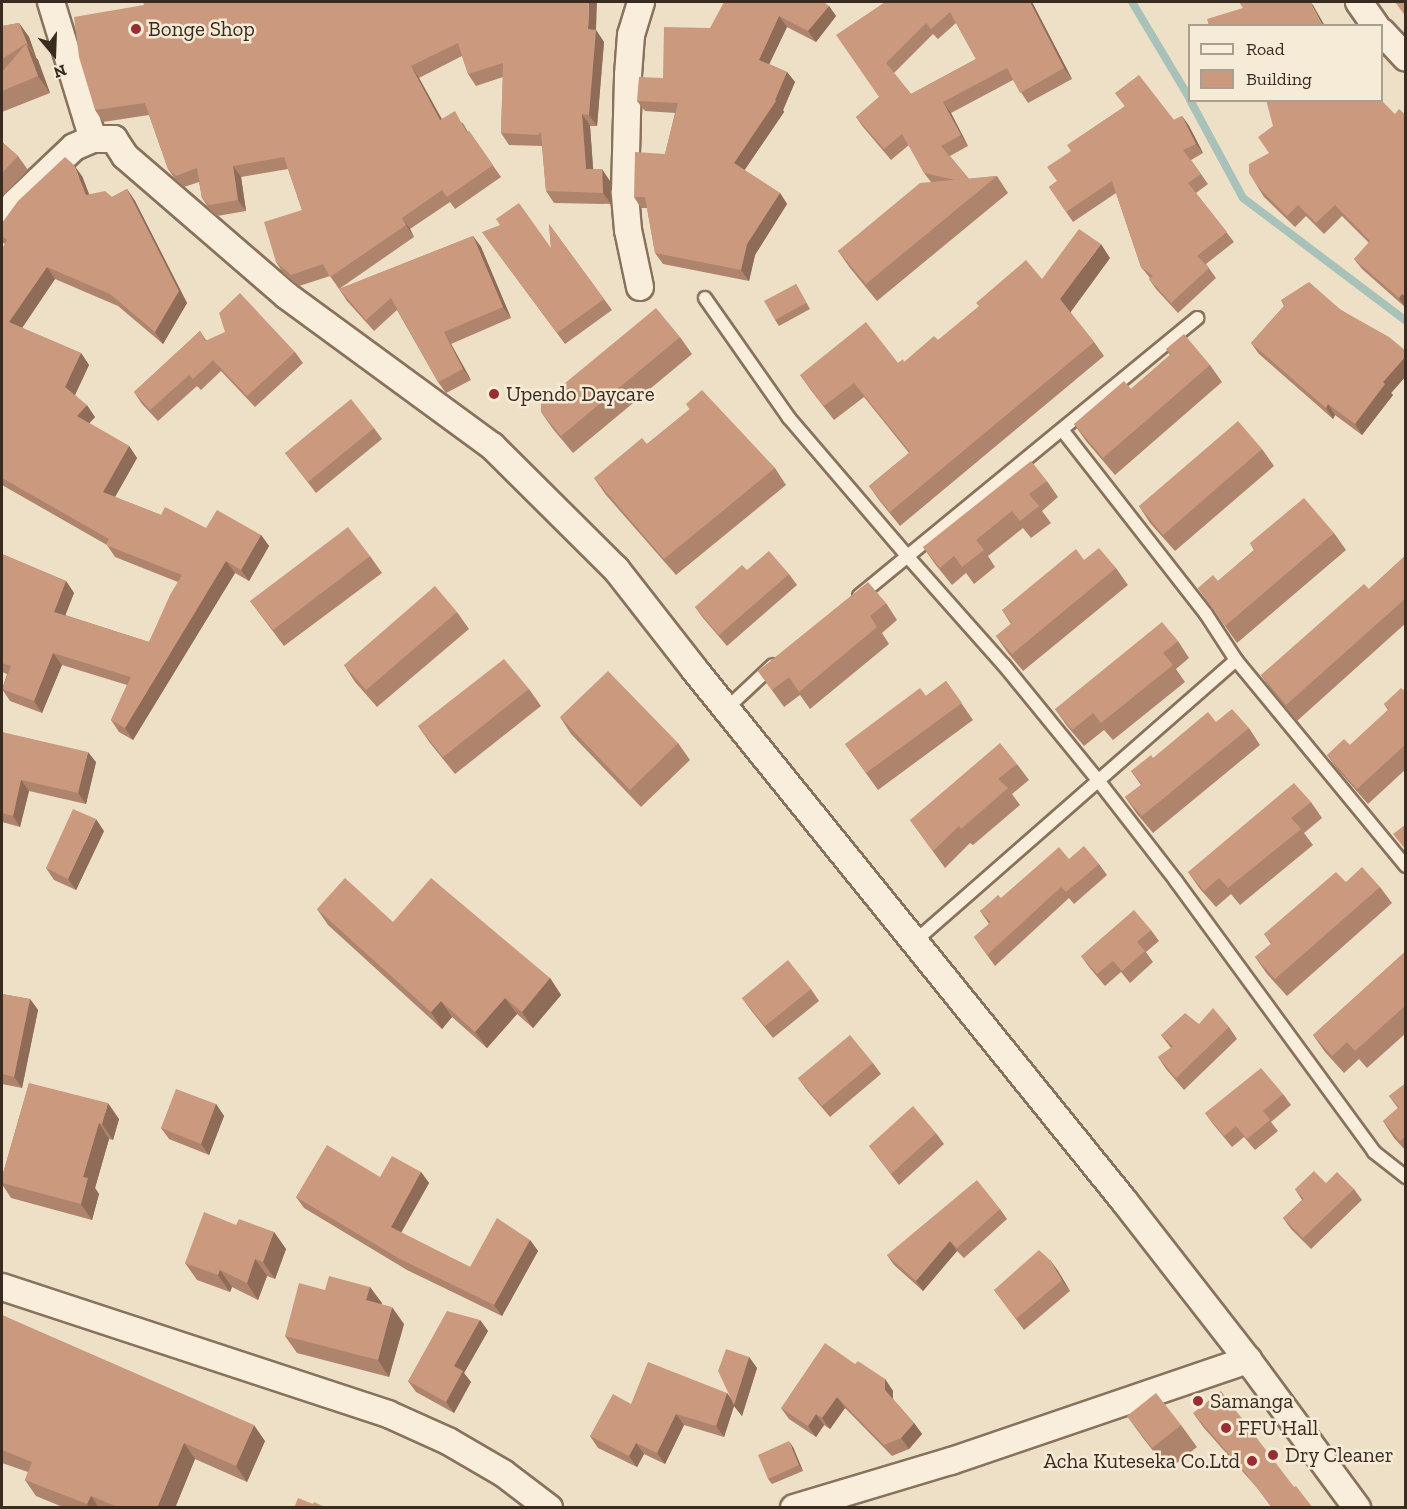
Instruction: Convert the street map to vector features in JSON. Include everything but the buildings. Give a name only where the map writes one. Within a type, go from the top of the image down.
[{"type":"street","points":[[51,2],[93,139]]},
{"type":"street","points":[[640,286],[628,230],[625,192],[628,75],[632,35],[641,2]]},
{"type":"street","points":[[1359,2],[1375,24]]},
{"type":"street","points":[[1383,33],[1406,58]]},
{"type":"street","points":[[2,223],[15,203],[74,147],[93,139],[114,139],[125,156],[287,296],[492,446],[616,569],[1248,1360],[1357,1508]]},
{"type":"street","points":[[2,1287],[388,1414],[448,1441],[503,1473],[549,1508]]},
{"type":"street","points":[[794,1508],[951,1461],[1248,1360]]},
{"type":"lane","points":[[705,298],[789,418],[1004,665],[1097,779],[1176,881],[1374,1152],[1406,1177]]},
{"type":"lane","points":[[851,602],[1063,431],[1198,318]]},
{"type":"lane","points":[[1063,431],[1206,614],[1236,660],[1406,866]]},
{"type":"lane","points":[[726,709],[786,654]]},
{"type":"lane","points":[[914,942],[1097,779],[1236,660]]},
{"type":"waterway","points":[[1132,2],[1188,96]]},
{"type":"waterway","points":[[1191,102],[1243,198],[1406,321]]},
{"type":"place","name":"Bonge Shop","points":[[136,29]]},
{"type":"place","name":"Upendo Daycare","points":[[494,394]]},
{"type":"place","name":"Samanga","points":[[1198,1401]]},
{"type":"place","name":"FFU Hall","points":[[1226,1428]]},
{"type":"place","name":"Dry Cleaner","points":[[1273,1455]]},
{"type":"place","name":"Acha Kuteseka Co.Ltd","points":[[1252,1461]]}]
